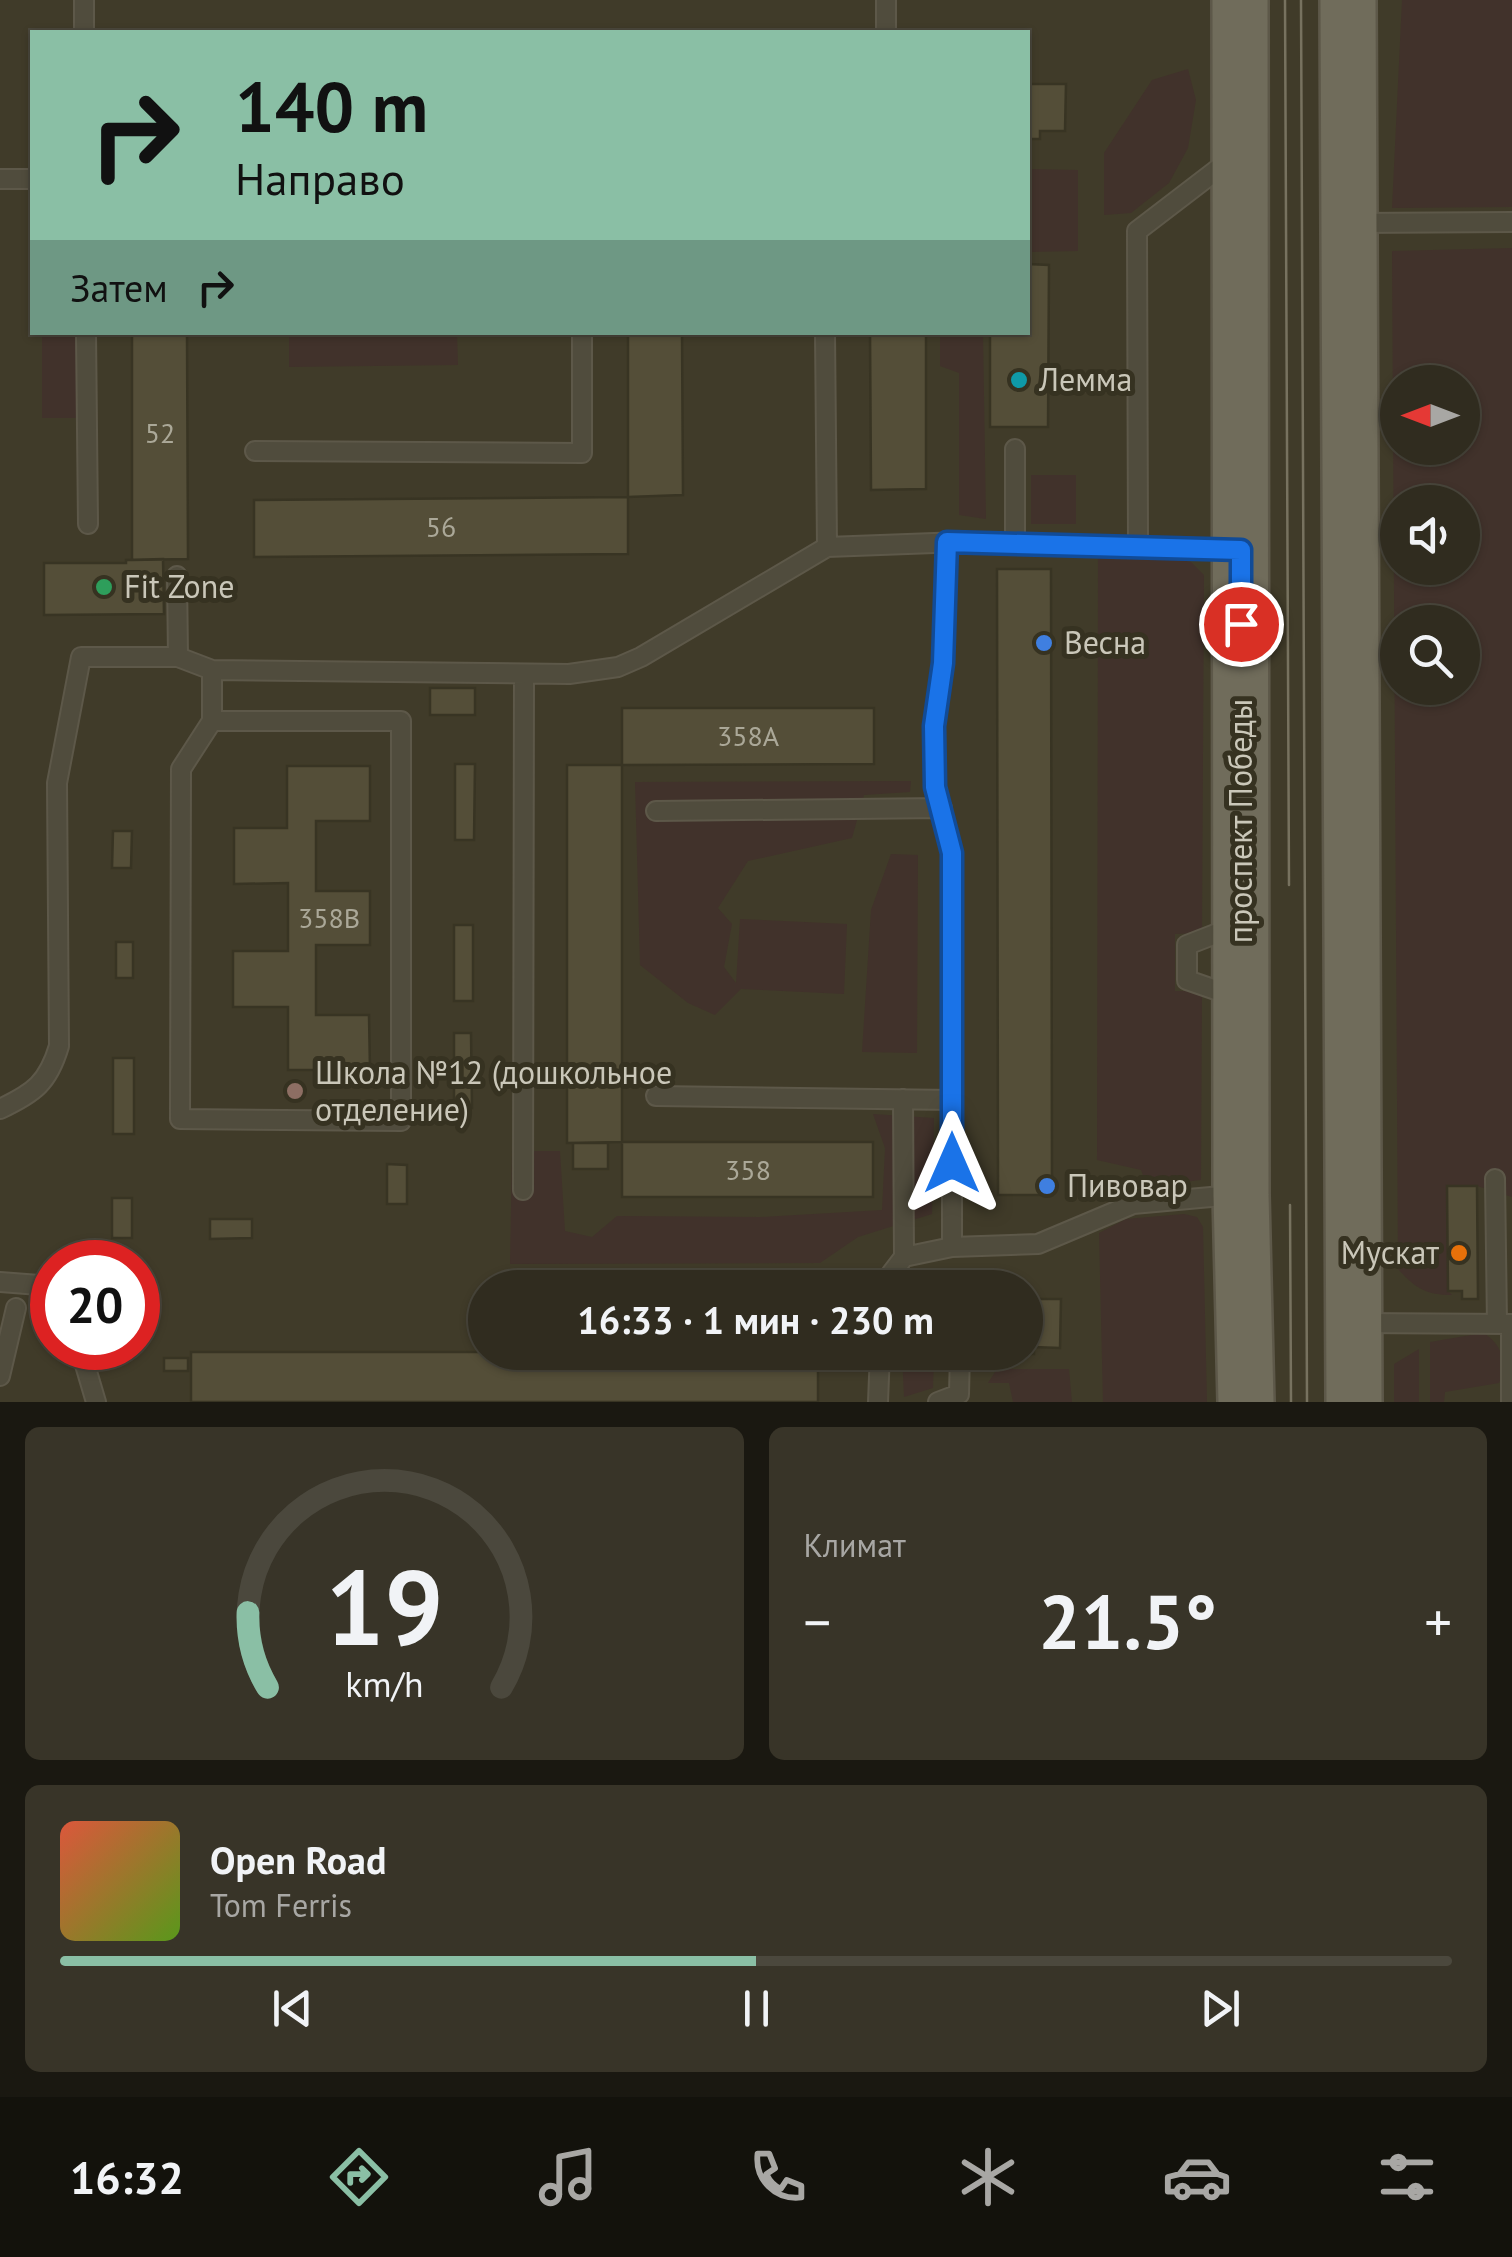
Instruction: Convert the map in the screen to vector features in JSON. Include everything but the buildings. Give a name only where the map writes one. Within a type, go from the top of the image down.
[{"type":"main road","name":"проспект Победы","points":[[1240,0],[1241,1194],[1246,1402]]},
{"type":"main road","points":[[1348,0],[1354,1402]]},
{"type":"lane","points":[[84,0],[84,30]]},
{"type":"lane","points":[[886,0],[886,30]]},
{"type":"lane","points":[[1138,546],[1137,231],[1240,153]]},
{"type":"lane","points":[[0,179],[30,179]]},
{"type":"lane","points":[[1349,223],[1512,222]]},
{"type":"lane","points":[[86,335],[88,524]]},
{"type":"lane","points":[[256,452],[582,454],[582,335]]},
{"type":"lane","points":[[825,335],[827,547]]},
{"type":"lane","points":[[1015,449],[1015,543]]},
{"type":"lane","points":[[0,1109],[29,1096],[51,1072],[59,1046],[57,784],[81,657],[178,657],[212,670],[569,674],[642,657],[827,547],[947,542],[1241,550]]},
{"type":"lane","points":[[947,542],[943,663],[934,726],[935,787],[952,853],[952,1247]]},
{"type":"lane","points":[[177,576],[178,657]]},
{"type":"lane","points":[[212,670],[212,721],[181,769],[180,1119],[401,1121],[401,721],[212,721]]},
{"type":"lane","points":[[522,1190],[524,674]]},
{"type":"lane","points":[[656,810],[942,808]]},
{"type":"lane","points":[[656,1096],[952,1100]]},
{"type":"lane","points":[[895,1270],[904,1257],[903,1100]]},
{"type":"lane","points":[[1495,1178],[1511,1402]]},
{"type":"lane","points":[[904,1257],[952,1247],[1038,1244],[1132,1204],[1241,1194]]},
{"type":"lane","points":[[0,1282],[30,1284]]},
{"type":"lane","points":[[1,1365],[16,1308]]},
{"type":"lane","points":[[1354,1323],[1506,1324]]},
{"type":"lane","points":[[87,1370],[96,1402]]},
{"type":"lane","points":[[878,1402],[879,1370]]},
{"type":"lane","points":[[938,1402],[960,1394],[960,1370]]},
{"type":"shaded area","points":[[1402,0],[1512,0],[1512,207],[1392,208]]},
{"type":"shaded area","points":[[1188,69],[1196,100],[1188,148],[1169,183],[1131,213],[1104,215],[1104,153],[1152,80]]},
{"type":"shaded area","points":[[1030,169],[1078,170],[1078,251],[1030,252]]},
{"type":"shaded area","points":[[1512,248],[1512,1197],[1477,1186],[1447,1187],[1448,1291],[1452,1295],[1422,1289],[1398,1269],[1395,705],[1480,705],[1480,605],[1394,605],[1394,585],[1480,585],[1480,485],[1393,485],[1393,465],[1480,465],[1480,365],[1393,365],[1392,251]]},
{"type":"shaded area","points":[[42,335],[79,335],[80,418],[42,418]]},
{"type":"shaded area","points":[[289,335],[457,335],[458,365],[289,367]]},
{"type":"shaded area","points":[[940,335],[983,335],[986,519],[959,515],[959,373],[940,366]]},
{"type":"shaded area","points":[[1031,475],[1076,475],[1076,524],[1031,524]]},
{"type":"shaded area","points":[[1098,557],[1182,560],[1191,562],[1204,575],[1202,933],[1175,934],[1175,991],[1202,991],[1201,1180],[1147,1186],[1141,1170],[1097,1160]]},
{"type":"shaded area","points":[[911,781],[910,792],[864,795],[852,838],[748,861],[718,908],[732,924],[724,967],[736,983],[740,919],[847,924],[844,994],[741,989],[715,1015],[688,1003],[640,965],[635,782]]},
{"type":"shaded area","points":[[891,854],[918,855],[917,1053],[862,1052],[871,910]]},
{"type":"shaded area","points":[[873,1114],[934,1118],[932,1214],[858,1237],[820,1263],[510,1264],[512,1151],[560,1151],[565,1231],[592,1237],[617,1216],[760,1217],[882,1210],[885,1148]]},
{"type":"shaded area","points":[[1184,1214],[1197,1217],[1203,1227],[1207,1402],[1103,1402],[1099,1233],[1126,1219]]},
{"type":"shaded area","points":[[1483,1333],[1495,1342],[1502,1355],[1499,1383],[1445,1392],[1444,1402],[1430,1402],[1430,1342]]},
{"type":"shaded area","points":[[1419,1349],[1419,1402],[1394,1402],[1394,1364]]},
{"type":"shaded area","points":[[1069,1369],[1072,1402],[1013,1402],[1009,1383],[988,1383],[996,1370]]},
{"type":"shaded area","points":[[903,1370],[934,1370],[933,1388],[904,1397]]},
{"type":"tram line","points":[[1285,0],[1289,885]]},
{"type":"tram line","points":[[1301,0],[1307,1402]]},
{"type":"tram line","points":[[1290,1205],[1291,1402]]},
{"type":"place","name":"Лемма","points":[[1019,380]]},
{"type":"place","name":"Fit Zone","points":[[104,587]]},
{"type":"place","name":"Весна","points":[[1044,643]]},
{"type":"place","name":"Школа №12 (дошкольное отделение)","points":[[295,1091]]},
{"type":"place","name":"Пивовар","points":[[1047,1186]]},
{"type":"place","name":"Мускат","points":[[1459,1253]]},
{"type":"route","points":[[952,1163],[952,853],[935,787],[934,726],[943,663],[947,542],[1241,550],[1241,624]]}]
